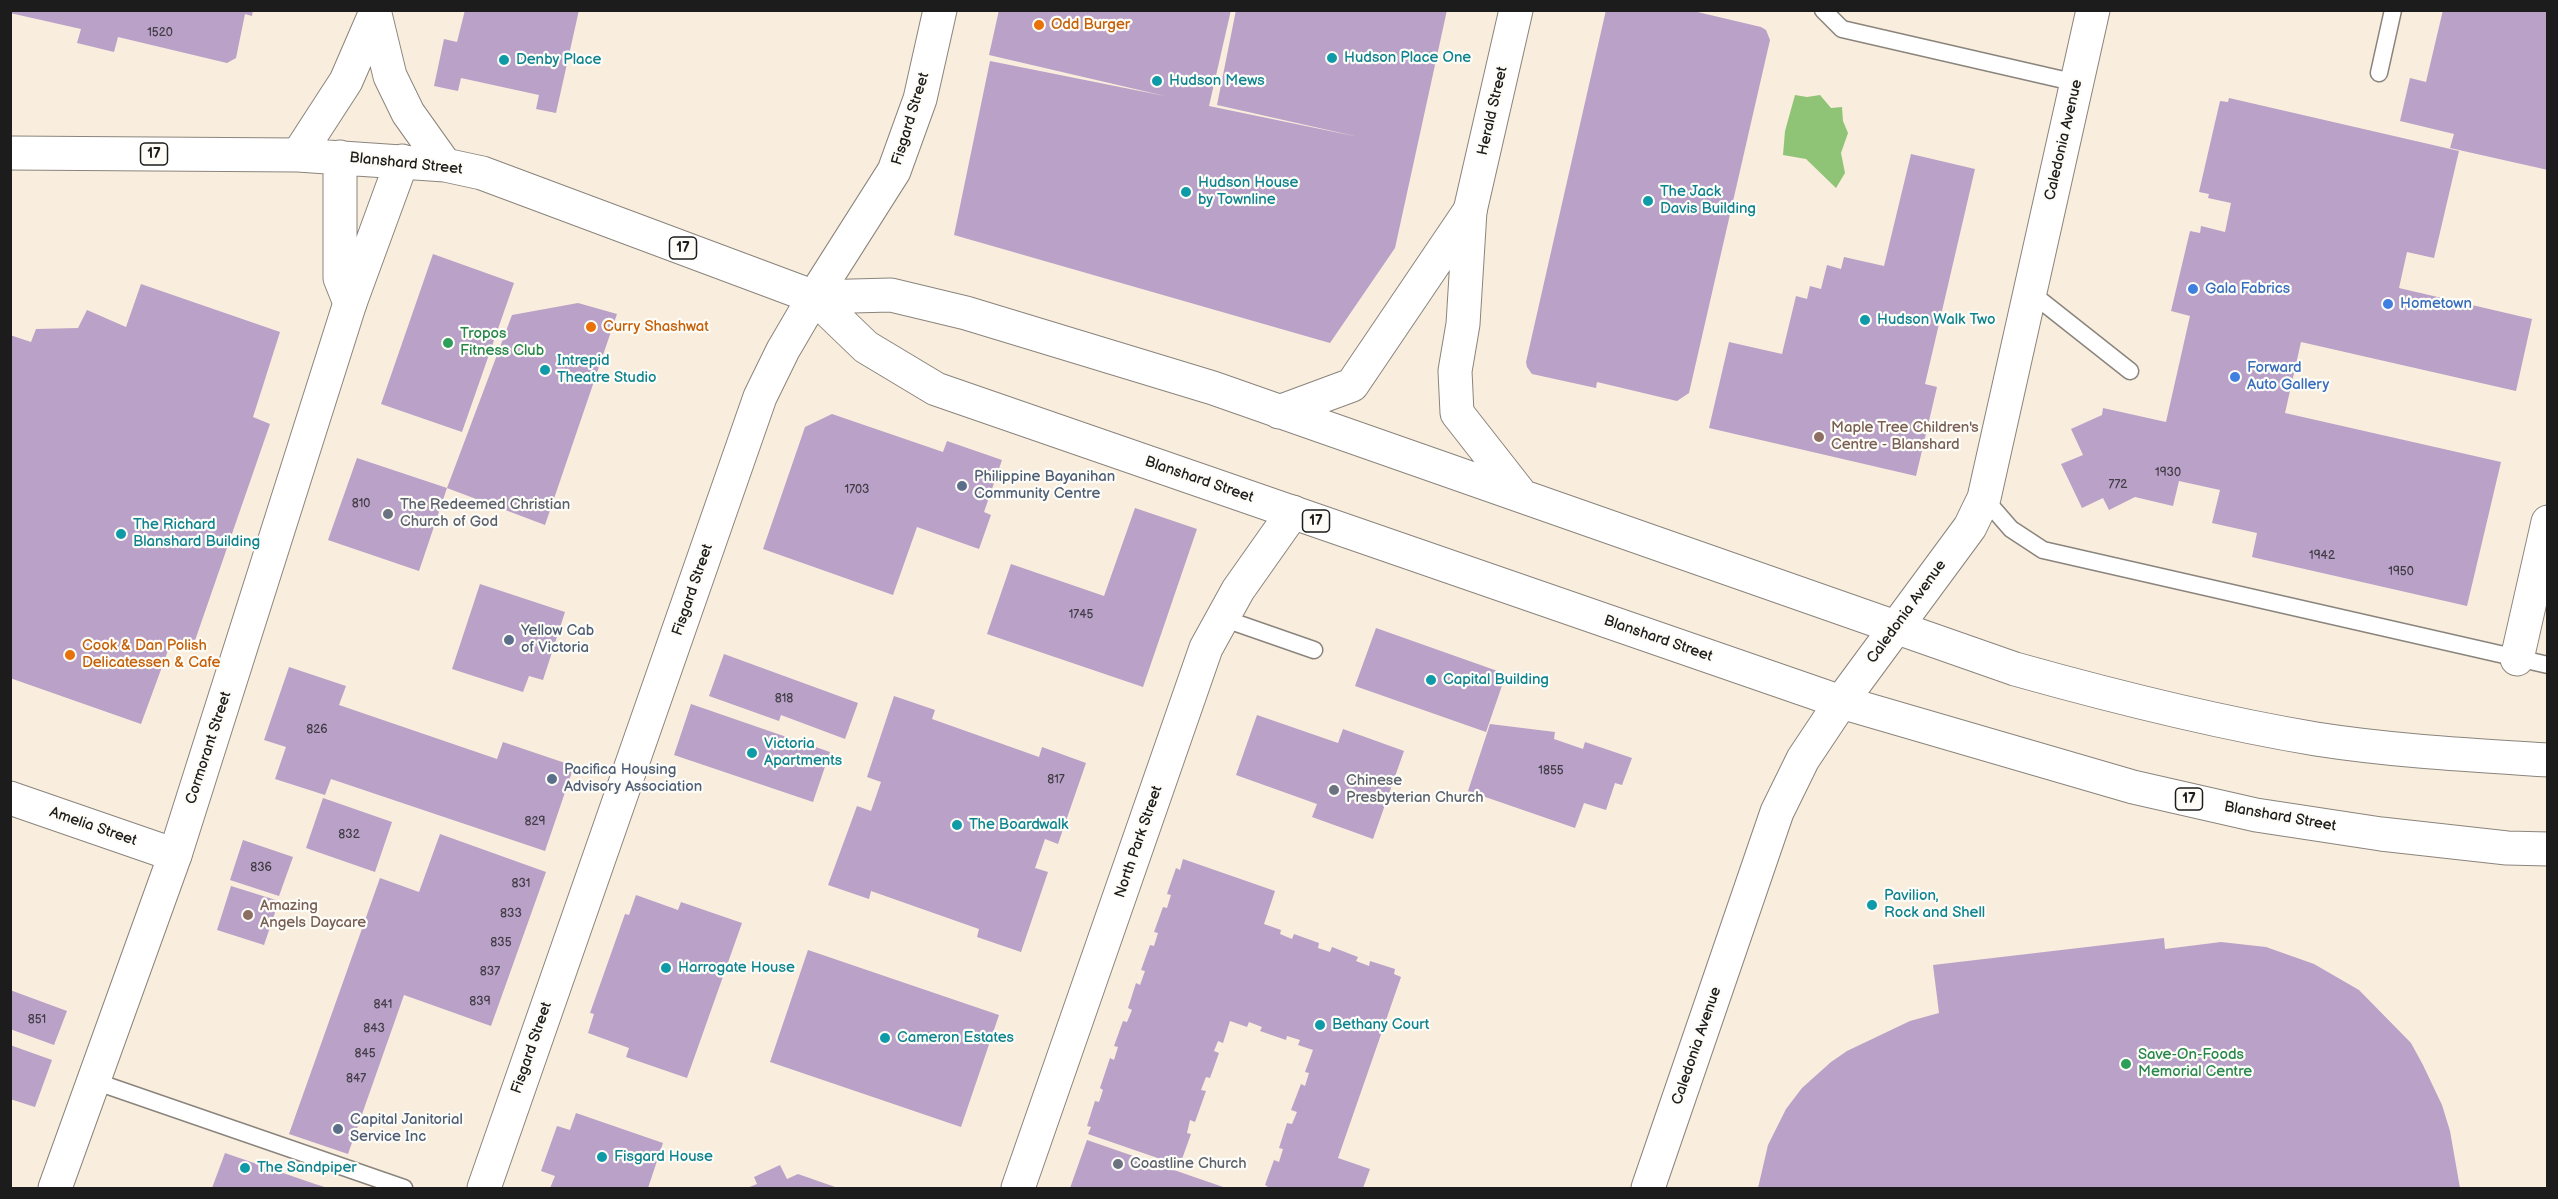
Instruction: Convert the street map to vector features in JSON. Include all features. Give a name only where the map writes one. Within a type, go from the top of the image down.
[{"type":"main road","name":"Fisgard Street","points":[[483,1188],[760,397],[783,350],[814,297],[894,171],[920,99],[940,10]]},
{"type":"main road","name":"Herald Street","points":[[1470,211],[1516,10]]},
{"type":"main road","name":"Caledonia Avenue","points":[[1648,1188],[1777,812],[1803,759],[1841,702],[1970,527],[1984,498],[2093,10]]},
{"type":"main road","points":[[298,155],[346,81],[375,12]]},
{"type":"main road","points":[[375,12],[390,76],[408,113],[445,165]]},
{"type":"main road","name":"Blanshard Street","points":[[10,153],[298,155],[445,165],[482,173],[814,297],[891,295],[966,313],[1213,388],[1895,628],[2015,669],[2127,701],[2236,725],[2319,739],[2426,752],[2547,760]]},
{"type":"main road","points":[[340,157],[340,278],[350,303]]},
{"type":"main road","name":"Cormorant Street","points":[[55,1188],[175,855],[350,303],[402,161]]},
{"type":"main road","points":[[1279,412],[1352,385],[1470,211]]},
{"type":"main road","points":[[1470,211],[1463,324],[1455,371],[1457,413],[1522,496]]},
{"type":"main road","name":"Blanshard Street","points":[[814,297],[866,347],[936,389],[1841,702],[2133,787],[2256,814],[2381,834],[2507,848],[2547,849]]},
{"type":"main road","name":"North Park Street","points":[[1018,1188],[1206,648],[1238,590],[1293,512]]},
{"type":"main road","points":[[2532,662],[2547,522]]},
{"type":"main road","name":"Amelia Street","points":[[10,798],[175,855]]},
{"type":"lane","points":[[1823,10],[1842,29],[2077,83]]},
{"type":"lane","points":[[2379,73],[2393,10]]},
{"type":"lane","points":[[2030,292],[2130,371]]},
{"type":"lane","points":[[1984,498],[2012,529],[2043,550],[2532,662]]},
{"type":"lane","points":[[1222,618],[1314,650]]},
{"type":"lane","points":[[94,1081],[404,1188]]},
{"type":"green space","points":[[1795,95],[1807,97],[1820,95],[1831,108],[1842,107],[1843,121],[1848,133],[1841,153],[1845,173],[1836,188],[1806,159],[1783,155],[1785,131]]},
{"type":"building","points":[[10,10],[253,10],[252,16],[245,14],[236,58],[227,63],[118,37],[114,52],[77,43],[81,29],[10,13]]},
{"type":"building","name":"Denby Place","points":[[465,10],[579,10],[556,113],[536,109],[539,95],[461,78],[458,91],[434,86],[444,39],[457,42]]},
{"type":"building","name":"Hudson House by Townline","points":[[999,10],[1231,10],[1209,106],[1359,137],[1217,105],[1236,10],[1447,10],[1395,248],[1330,343],[954,235],[990,61],[1165,96],[989,55]]},
{"type":"building","name":"The Jack Davis Building","points":[[1606,10],[1689,10],[1761,27],[1766,30],[1770,40],[1689,393],[1677,401],[1597,382],[1596,388],[1532,374],[1526,362]]},
{"type":"building","points":[[2443,10],[2548,10],[2548,170],[2450,148],[2454,134],[2400,121],[2410,78],[2426,82]]},
{"type":"building","points":[[2229,98],[2459,151],[2434,258],[2407,252],[2399,288],[2532,319],[2516,391],[2301,342],[2285,413],[2501,462],[2467,606],[2252,557],[2257,533],[2212,523],[2220,490],[2179,481],[2173,506],[2135,497],[2109,510],[2103,498],[2082,508],[2061,464],[2083,455],[2071,429],[2102,415],[2103,408],[2166,422],[2190,316],[2171,311],[2190,231],[2200,233],[2201,226],[2225,232],[2231,203],[2208,198],[2209,194],[2199,192],[2220,101],[2228,102]]},
{"type":"building","name":"Hudson Walk Two","points":[[1911,154],[1975,169],[1925,384],[1937,387],[1916,476],[1709,428],[1729,342],[1782,354],[1796,296],[1807,299],[1810,286],[1821,289],[1827,265],[1841,269],[1844,257],[1884,266]]},
{"type":"building","name":"Tropos Fitness Club","points":[[433,254],[514,283],[462,432],[381,404]]},
{"type":"building","name":"The Richard Blanshard Building","points":[[141,284],[280,332],[253,417],[270,424],[191,652],[170,645],[141,724],[10,678],[10,335],[31,342],[36,329],[78,328],[87,310],[126,327]]},
{"type":"building","name":"Intrepid Theatre Studio","points":[[578,303],[617,314],[545,525],[447,488],[512,315]]},
{"type":"building","points":[[832,414],[943,452],[947,441],[1002,460],[984,512],[991,515],[979,549],[917,527],[893,595],[763,549],[805,427]]},
{"type":"building","name":"The Redeemed Christian Church of God","points":[[357,458],[447,488],[419,571],[328,540]]},
{"type":"building","points":[[1135,508],[1197,529],[1143,687],[987,634],[1011,564],[1104,596]]},
{"type":"building","name":"Yellow Cab of Victoria","points":[[480,584],[565,612],[543,680],[529,676],[523,692],[452,669]]},
{"type":"building","name":"Capital Building","points":[[1376,628],[1506,674],[1486,732],[1355,686]]},
{"type":"building","points":[[724,654],[858,703],[845,739],[781,715],[779,721],[709,696]]},
{"type":"building","points":[[289,667],[346,686],[339,705],[497,759],[503,742],[574,766],[545,851],[331,779],[325,795],[275,779],[286,747],[264,740]]},
{"type":"building","name":"The Boardwalk","points":[[894,696],[935,710],[932,719],[1039,757],[1042,747],[1086,763],[1058,844],[1045,839],[1035,868],[1048,872],[1021,952],[977,937],[979,929],[871,891],[869,899],[828,885],[857,806],[871,811],[881,782],[867,777]]},
{"type":"building","name":"Victoria Apartments","points":[[691,704],[830,752],[813,802],[674,755]]},
{"type":"building","name":"Chinese Presbyterian Church","points":[[1257,715],[1338,743],[1343,729],[1404,751],[1373,839],[1312,817],[1317,804],[1236,775]]},
{"type":"building","points":[[1490,724],[1555,732],[1554,739],[1583,749],[1585,742],[1632,758],[1622,785],[1615,783],[1606,810],[1584,803],[1575,828],[1468,791]]},
{"type":"building","points":[[323,798],[392,822],[375,872],[306,848]]},
{"type":"building","points":[[440,834],[546,872],[491,1026],[404,995],[348,1154],[289,1134],[380,878],[419,892]]},
{"type":"building","points":[[243,840],[293,857],[279,896],[230,880]]},
{"type":"building","name":"Bethany Court","points":[[1183,859],[1275,891],[1264,924],[1281,930],[1280,934],[1292,939],[1294,934],[1319,943],[1318,948],[1330,952],[1332,947],[1358,957],[1356,961],[1369,966],[1370,961],[1395,969],[1394,974],[1401,977],[1338,1158],[1370,1169],[1363,1188],[1270,1188],[1265,1185],[1274,1160],[1279,1162],[1283,1149],[1279,1148],[1287,1123],[1292,1124],[1297,1112],[1291,1110],[1301,1084],[1305,1086],[1309,1073],[1305,1072],[1313,1050],[1298,1045],[1300,1040],[1287,1036],[1286,1040],[1260,1031],[1262,1027],[1249,1022],[1247,1027],[1230,1021],[1223,1043],[1218,1041],[1214,1051],[1219,1053],[1210,1078],[1206,1077],[1201,1090],[1206,1091],[1195,1122],[1190,1120],[1187,1133],[1191,1134],[1182,1159],[1178,1158],[1175,1164],[1088,1134],[1091,1127],[1087,1126],[1095,1101],[1099,1102],[1103,1090],[1100,1088],[1110,1058],[1114,1060],[1118,1047],[1114,1046],[1123,1021],[1127,1022],[1132,1010],[1128,1008],[1136,983],[1140,985],[1145,971],[1141,970],[1150,945],[1154,946],[1158,933],[1154,932],[1163,907],[1167,908],[1171,895],[1167,894],[1176,868],[1180,870]]},
{"type":"building","name":"Amazing Angels Daycare","points":[[231,886],[279,901],[264,945],[217,930]]},
{"type":"building","name":"Harrogate House","points":[[636,895],[678,910],[681,902],[742,923],[687,1078],[626,1057],[629,1048],[588,1033],[594,1014],[590,1013],[625,914],[629,915]]},
{"type":"building","name":"Save-On-Foods Memorial Centre","points":[[2164,938],[2165,949],[2221,942],[2266,947],[2314,964],[2359,990],[2411,1043],[2423,1065],[2442,1105],[2450,1131],[2460,1188],[1758,1188],[1768,1145],[1786,1109],[1802,1088],[1847,1051],[1910,1021],[1939,1013],[1933,965]]},
{"type":"building","name":"Cameron Estates","points":[[808,950],[999,1015],[961,1127],[770,1062]]},
{"type":"building","points":[[10,990],[67,1011],[54,1045],[10,1029]]},
{"type":"building","points":[[10,1045],[52,1060],[35,1107],[10,1099]]},
{"type":"building","name":"Fisgard House","points":[[576,1113],[663,1143],[648,1188],[550,1188],[555,1176],[541,1171],[557,1126],[570,1130]]},
{"type":"building","name":"Coastline Church","points":[[1087,1140],[1226,1188],[1070,1188]]},
{"type":"building","name":"The Sandpiper","points":[[225,1153],[315,1184],[328,1188],[212,1188]]},
{"type":"building","points":[[780,1165],[787,1179],[798,1174],[838,1188],[747,1188],[757,1184],[754,1177]]},
{"type":"place","name":"Odd Burger","points":[[1039,25]]},
{"type":"place","name":"Hudson Place One","points":[[1332,58]]},
{"type":"place","name":"Denby Place","points":[[504,60]]},
{"type":"place","name":"Hudson Mews","points":[[1157,81]]},
{"type":"place","name":"Hudson House by Townline","points":[[1186,192]]},
{"type":"place","name":"The Jack Davis Building","points":[[1648,201]]},
{"type":"place","name":"Gala Fabrics","points":[[2193,289]]},
{"type":"place","name":"Hometown","points":[[2388,304]]},
{"type":"place","name":"Hudson Walk Two","points":[[1865,320]]},
{"type":"place","name":"Curry Shashwat","points":[[591,327]]},
{"type":"place","name":"Tropos Fitness Club","points":[[448,343]]},
{"type":"place","name":"Intrepid Theatre Studio","points":[[545,370]]},
{"type":"place","name":"Forward Auto Gallery","points":[[2235,377]]},
{"type":"place","name":"Maple Tree Children's Centre - Blanshard","points":[[1819,437]]},
{"type":"place","name":"Philippine Bayanihan Community Centre","points":[[962,486]]},
{"type":"place","name":"The Redeemed Christian Church of God","points":[[388,514]]},
{"type":"place","name":"The Richard Blanshard Building","points":[[121,534]]},
{"type":"place","name":"Yellow Cab of Victoria","points":[[509,640]]},
{"type":"place","name":"Cook & Dan Polish Delicatessen & Cafe","points":[[70,655]]},
{"type":"place","name":"Capital Building","points":[[1431,680]]},
{"type":"place","name":"Victoria Apartments","points":[[752,753]]},
{"type":"place","name":"Pacifica Housing Advisory Association","points":[[552,779]]},
{"type":"place","name":"Chinese Presbyterian Church","points":[[1334,790]]},
{"type":"place","name":"The Boardwalk","points":[[957,825]]},
{"type":"place","name":"Pavilion, Rock and Shell","points":[[1872,905]]},
{"type":"place","name":"Amazing Angels Daycare","points":[[248,915]]},
{"type":"place","name":"Harrogate House","points":[[666,968]]},
{"type":"place","name":"Bethany Court","points":[[1320,1025]]},
{"type":"place","name":"Cameron Estates","points":[[885,1038]]},
{"type":"place","name":"Save-On-Foods Memorial Centre","points":[[2126,1064]]},
{"type":"place","name":"Capital Janitorial Service Inc","points":[[338,1129]]},
{"type":"place","name":"Fisgard House","points":[[602,1157]]},
{"type":"place","name":"Coastline Church","points":[[1118,1164]]},
{"type":"place","name":"The Sandpiper","points":[[245,1168]]}]
